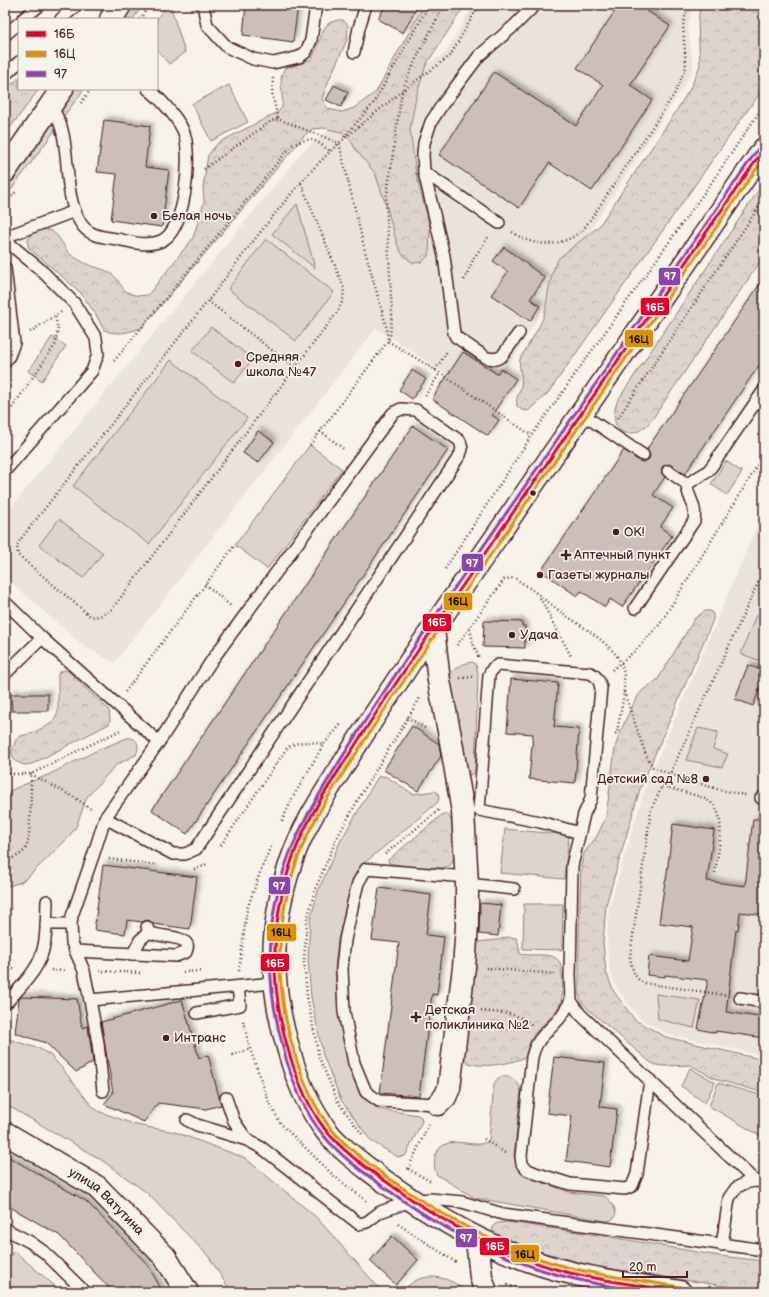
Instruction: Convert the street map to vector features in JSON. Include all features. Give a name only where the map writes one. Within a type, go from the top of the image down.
[{"type":"street","points":[[112,18],[120,5]]},
{"type":"street","points":[[5,171],[57,97]]},
{"type":"street","points":[[680,1292],[586,1277],[528,1260],[477,1238],[411,1201],[352,1157],[328,1133],[307,1101],[293,1064],[281,1025],[274,984],[273,962],[278,907],[291,862],[307,822],[359,739],[410,662],[764,149]]},
{"type":"street","points":[[433,629],[439,676],[467,805],[467,926],[464,967],[449,1088],[445,1097],[438,1104]]},
{"type":"street","name":"улица Ватутина","points":[[5,1134],[97,1187],[165,1257],[187,1292]]},
{"type":"street","points":[[477,1238],[481,1276],[486,1292]]},
{"type":"lane","points":[[24,18],[40,5]]},
{"type":"lane","points":[[62,18],[77,5]]},
{"type":"lane","points":[[203,5],[207,25],[227,47],[253,59],[273,63],[299,57],[306,52],[311,40],[316,5]]},
{"type":"lane","points":[[354,52],[366,5]]},
{"type":"lane","points":[[519,333],[502,356],[496,360],[487,358],[456,337],[453,330],[444,256],[424,172],[423,155],[424,143],[431,122],[442,105],[479,56],[536,5]]},
{"type":"lane","points":[[5,35],[18,24]]},
{"type":"lane","points":[[5,75],[18,63]]},
{"type":"lane","points":[[57,97],[72,201],[80,223],[95,236],[146,244],[162,240],[173,230],[179,216],[188,180],[185,134],[174,116],[157,95],[150,90]]},
{"type":"lane","points":[[424,172],[499,223]]},
{"type":"lane","points":[[5,236],[75,211]]},
{"type":"lane","points":[[5,240],[41,270],[74,303],[96,338],[98,354],[92,371],[5,472]]},
{"type":"lane","points":[[5,268],[10,322],[14,343],[5,362]]},
{"type":"lane","points":[[687,484],[707,472],[712,466],[764,390]]},
{"type":"lane","points":[[104,818],[173,854],[185,854],[196,849],[460,456],[462,449],[460,441],[416,410],[401,408],[393,413],[212,660],[159,742],[104,818],[71,924],[72,943],[84,971],[90,1000],[98,1043],[104,1091]]},
{"type":"lane","points":[[582,414],[643,455]]},
{"type":"lane","points":[[668,471],[687,484]]},
{"type":"lane","points":[[635,608],[694,521],[696,513],[694,504],[687,489],[687,484]]},
{"type":"lane","points":[[5,602],[42,638],[159,742]]},
{"type":"lane","points":[[5,674],[42,638]]},
{"type":"lane","points":[[580,833],[467,805],[488,675],[493,668],[498,665],[590,673],[595,675],[599,680],[601,688],[591,799],[584,814],[580,833],[572,866],[571,1001],[580,1014],[759,1182]]},
{"type":"lane","points":[[438,1104],[379,1101],[366,1092],[354,1063],[344,1012],[342,968],[345,940],[358,883],[366,869],[467,881],[514,889]]},
{"type":"lane","points":[[8,1001],[35,970],[43,952],[46,924],[46,901]]},
{"type":"lane","points":[[46,924],[71,924]]},
{"type":"lane","points":[[75,951],[133,954],[176,956],[186,952],[188,947],[186,942],[181,939],[155,935],[148,930],[140,940],[133,954]]},
{"type":"lane","points":[[90,1000],[274,984]]},
{"type":"lane","points":[[197,1013],[240,1005],[238,987]]},
{"type":"lane","points":[[740,998],[764,1002]]},
{"type":"lane","points":[[571,1001],[559,1019],[542,1036],[535,1046],[532,1057],[521,1156],[522,1164],[526,1169],[570,1184],[625,1190],[632,1186],[636,1174],[650,1080]]},
{"type":"lane","points":[[226,1098],[234,1121],[247,1140]]},
{"type":"lane","points":[[187,1120],[197,1125],[247,1140],[262,1148],[359,1224],[367,1222],[380,1212],[411,1201],[443,1200],[476,1205],[503,1214],[764,1250]]},
{"type":"lane","points":[[722,1245],[729,1198],[736,1188],[745,1183],[759,1182]]},
{"type":"lane","points":[[5,1229],[30,1242],[44,1252],[85,1292]]},
{"type":"path","points":[[141,18],[150,5]]},
{"type":"path","points":[[339,143],[373,104],[429,5]]},
{"type":"path","points":[[310,445],[388,341],[392,325],[392,314],[386,201],[402,91],[416,58],[444,5]]},
{"type":"path","points":[[301,183],[344,288],[343,300],[338,311],[112,609],[103,615],[94,617],[90,616],[18,555],[17,545],[256,238],[301,183],[318,163],[339,143],[402,91],[450,56],[479,5]]},
{"type":"path","points":[[451,308],[474,258],[499,223],[520,238],[536,244],[547,244],[559,242],[580,232],[591,219],[675,93],[686,67],[683,26],[688,5]]},
{"type":"path","points":[[273,63],[272,93],[278,119]]},
{"type":"path","points":[[388,341],[436,370],[532,435],[716,176],[764,105]]},
{"type":"path","points":[[221,156],[271,121],[278,119],[339,143]]},
{"type":"path","points":[[110,366],[292,144],[304,139],[313,139],[330,151]]},
{"type":"path","points":[[339,143],[365,251],[386,325],[388,341]]},
{"type":"path","points":[[608,432],[764,199]]},
{"type":"path","points":[[208,301],[295,368]]},
{"type":"path","points":[[14,343],[74,303]]},
{"type":"path","points":[[5,418],[55,345],[58,330],[55,316]]},
{"type":"path","points":[[436,370],[448,350]]},
{"type":"path","points":[[416,410],[440,373]]},
{"type":"path","points":[[320,432],[359,459]]},
{"type":"path","points":[[599,680],[636,650],[660,624],[764,455]]},
{"type":"path","points":[[5,493],[10,487]]},
{"type":"path","points":[[116,703],[235,545]]},
{"type":"path","points":[[740,998],[643,983],[636,978],[632,970],[630,957],[651,810],[662,786],[670,774],[764,570]]},
{"type":"path","points":[[407,717],[439,676],[504,580],[510,578],[516,579],[613,650],[621,663],[624,678],[617,733]]},
{"type":"path","points":[[205,584],[244,616]]},
{"type":"path","points":[[539,596],[580,672]]},
{"type":"path","points":[[439,676],[488,675],[474,646],[470,629]]},
{"type":"path","points":[[623,692],[646,755],[653,767],[720,790],[762,798]]},
{"type":"path","points":[[5,774],[31,774],[138,723]]},
{"type":"path","points":[[31,774],[77,799]]},
{"type":"path","points":[[5,860],[17,858],[26,848],[29,829],[31,774]]},
{"type":"path","points":[[662,786],[708,800],[719,813],[720,826],[715,874]]},
{"type":"path","points":[[366,869],[467,805]]},
{"type":"path","points":[[239,971],[247,909],[262,867]]},
{"type":"path","points":[[464,967],[570,975]]},
{"type":"path","points":[[84,971],[132,973]]},
{"type":"path","points":[[458,1010],[511,1014],[521,1017],[531,1024],[542,1036]]},
{"type":"path","points":[[232,1055],[250,1049]]},
{"type":"path","points":[[408,1169],[438,1104]]},
{"type":"shaded area","name":"Средняя школа №47","points":[[473,5],[693,5],[688,28],[694,70],[594,225],[487,401],[376,328],[114,663],[82,645],[5,577],[5,515],[303,151],[392,82],[445,54]]},
{"type":"shaded area","name":"Детский сад №8","points":[[764,509],[764,1056],[668,1034],[639,1018],[617,988],[610,971],[607,942],[609,908],[644,792]]},
{"type":"green space","points":[[124,5],[143,5],[134,18],[115,18]]},
{"type":"green space","points":[[167,5],[170,5],[185,52],[169,64],[158,51],[158,18]]},
{"type":"green space","points":[[424,5],[465,5],[426,65],[416,97],[410,129],[416,174],[430,227],[429,255],[422,262],[413,263],[402,254],[397,244],[375,173],[356,150],[350,139],[342,132],[324,128],[312,129],[304,136],[142,328],[118,333],[104,330],[95,313],[80,292],[29,248],[28,239],[30,236],[42,230],[51,231],[57,236],[71,255],[85,263],[110,273],[115,277],[124,290],[138,296],[148,295],[193,238],[204,202],[203,188],[208,155],[218,143],[278,112],[282,107],[281,77],[285,68],[312,59],[324,29],[329,23],[337,20],[343,20],[348,25],[347,40],[322,99],[328,109],[342,112],[354,108],[376,92]]},
{"type":"green space","points":[[700,5],[764,5],[764,87],[548,393],[528,411],[522,410],[517,406],[517,397],[521,382],[520,359],[537,331],[544,315],[555,265],[559,258],[599,226],[691,87],[700,65],[698,23]]},
{"type":"green space","points":[[18,79],[18,90],[38,90],[5,135],[5,90]]},
{"type":"green space","points":[[229,85],[248,122],[211,141],[192,104]]},
{"type":"green space","points":[[64,90],[83,90],[64,116],[61,116],[55,104]]},
{"type":"green space","points":[[51,118],[57,125],[56,129],[5,198],[5,177]]},
{"type":"green space","points":[[764,182],[764,256],[651,421],[643,429],[635,432],[627,433],[621,431],[617,426],[615,419],[615,411],[618,400]]},
{"type":"green space","points":[[297,204],[315,268],[272,234]]},
{"type":"green space","points":[[266,239],[334,292],[296,341],[228,289]]},
{"type":"green space","points":[[211,327],[253,359],[234,383],[192,351]]},
{"type":"green space","points":[[52,337],[66,346],[42,381],[28,371]]},
{"type":"green space","points":[[171,360],[247,418],[149,544],[73,486]]},
{"type":"green space","points":[[310,445],[342,469],[267,569],[235,545]]},
{"type":"green space","points":[[726,461],[742,472],[727,495],[711,484]]},
{"type":"green space","points":[[59,519],[103,553],[83,578],[39,545]]},
{"type":"green space","points":[[705,611],[711,611],[713,620],[640,789],[606,905],[603,942],[606,972],[614,992],[635,1020],[666,1037],[764,1060],[764,1091],[758,1091],[718,1080],[690,1065],[664,1066],[656,1065],[650,1062],[589,1010],[581,1001],[579,995],[581,866],[584,853],[597,836],[606,817],[615,748],[635,701],[643,690],[658,679],[695,618]]},
{"type":"green space","points":[[756,615],[764,618],[764,662],[741,654]]},
{"type":"green space","points":[[473,662],[476,665],[478,673],[475,770],[473,774],[469,775],[466,773],[449,680],[455,669]]},
{"type":"green space","points":[[65,670],[69,672],[109,710],[109,724],[32,764],[24,765],[15,761],[11,752],[16,740],[21,736],[33,733],[52,723],[58,712],[58,675],[59,672]]},
{"type":"green space","points":[[698,728],[718,732],[713,749],[728,754],[722,767],[686,760]]},
{"type":"green space","points":[[127,738],[134,739],[136,741],[138,748],[136,755],[116,765],[87,797],[76,827],[67,839],[28,877],[21,882],[5,887],[5,799],[10,791]]},
{"type":"green space","points":[[378,777],[387,777],[413,794],[435,791],[438,793],[439,799],[437,803],[362,865],[352,882],[338,940],[335,970],[339,1013],[350,1065],[363,1097],[378,1109],[418,1115],[421,1117],[422,1121],[407,1153],[405,1156],[398,1157],[371,1141],[341,1100],[323,1055],[311,997],[308,960],[310,921],[318,891],[340,842],[376,780]]},
{"type":"green space","points":[[443,814],[447,814],[450,818],[453,828],[454,858],[449,866],[429,868],[410,867],[389,863],[388,860]]},
{"type":"green space","points":[[505,829],[569,835],[564,879],[500,873]]},
{"type":"green space","points":[[524,904],[563,904],[562,950],[523,949]]},
{"type":"green space","points":[[507,937],[516,938],[520,954],[544,955],[554,957],[558,960],[561,965],[562,979],[561,1002],[556,1011],[533,1036],[526,1056],[521,1059],[496,1065],[472,1064],[467,1062],[461,1054],[476,942],[498,940]]},
{"type":"green space","points":[[656,994],[700,1000],[694,1028],[658,1019]]},
{"type":"green space","points":[[5,1038],[40,1049],[50,1055],[91,1105],[98,1111],[136,1125],[175,1132],[245,1158],[316,1217],[380,1289],[392,1292],[231,1292],[209,1257],[146,1192],[100,1159],[5,1104]]},
{"type":"green space","points":[[690,1068],[715,1082],[705,1103],[681,1086]]},
{"type":"green space","points":[[505,1076],[516,1081],[521,1091],[514,1156],[517,1167],[533,1179],[569,1192],[604,1196],[614,1206],[614,1218],[606,1221],[475,1198],[437,1175],[434,1166],[435,1157],[437,1151],[441,1147],[453,1142],[479,1144],[489,1140],[494,1085],[498,1079]]},
{"type":"green space","points":[[718,1083],[764,1096],[764,1138],[709,1106]]},
{"type":"green space","points":[[507,1222],[605,1236],[720,1256],[764,1261],[764,1292],[592,1266],[531,1249],[506,1239],[492,1230],[494,1225]]},
{"type":"green space","points":[[14,1251],[62,1292],[5,1292],[5,1262]]},
{"type":"green space","points":[[436,1277],[443,1278],[461,1287],[465,1292],[398,1292],[415,1281],[423,1278]]},
{"type":"building","points":[[246,5],[298,5],[293,42],[243,35]]},
{"type":"building","points":[[386,5],[418,5],[403,33],[378,19]]},
{"type":"building","points":[[619,5],[638,5],[670,26],[630,85],[652,100],[592,191],[549,163],[519,208],[439,155],[494,72],[576,126],[603,85],[577,68]]},
{"type":"building","points":[[334,85],[348,92],[341,107],[326,100]]},
{"type":"building","points":[[104,120],[150,126],[145,167],[169,170],[162,227],[111,220],[117,174],[97,172]]},
{"type":"building","points":[[504,247],[545,278],[530,299],[540,306],[530,321],[491,295],[508,272],[493,261]]},
{"type":"building","points":[[764,278],[764,358],[685,474],[669,464],[662,467],[662,474],[665,477],[653,495],[673,508],[660,527],[672,536],[622,607],[610,599],[605,607],[581,591],[577,596],[541,571],[624,450],[639,461],[643,462],[649,459],[650,455],[647,449]]},
{"type":"building","points":[[463,352],[497,374],[501,369],[516,379],[492,415],[499,420],[488,436],[432,399]]},
{"type":"building","points":[[412,370],[426,379],[412,399],[399,390]]},
{"type":"building","points":[[413,426],[448,450],[187,834],[152,810]]},
{"type":"building","points":[[258,431],[274,442],[258,463],[243,453]]},
{"type":"building","points":[[484,621],[522,622],[522,626],[525,626],[525,648],[483,647]]},
{"type":"building","points":[[748,665],[764,671],[764,677],[753,706],[735,699]]},
{"type":"building","points":[[511,679],[558,683],[554,727],[579,729],[575,783],[529,779],[533,734],[507,732]]},
{"type":"building","points":[[11,694],[48,694],[48,711],[12,711]]},
{"type":"building","points":[[412,726],[439,744],[441,756],[418,791],[384,770]]},
{"type":"building","points":[[753,819],[764,819],[764,915],[740,912],[738,930],[736,930],[726,1012],[764,1018],[764,1038],[716,1031],[716,1033],[698,1029],[708,980],[665,975],[665,977],[647,975],[649,956],[688,961],[693,927],[659,923],[673,824],[714,830],[707,881],[745,886]]},
{"type":"building","points":[[103,865],[197,877],[190,929],[153,924],[148,920],[142,922],[127,920],[125,934],[94,930]]},
{"type":"building","points":[[379,888],[431,895],[426,935],[444,937],[437,995],[432,994],[419,1096],[380,1093],[399,943],[372,940]]},
{"type":"building","points":[[480,903],[501,905],[498,936],[479,934]]},
{"type":"building","points":[[21,997],[77,999],[82,1028],[88,1026],[93,1062],[76,1072],[46,1043],[15,1033],[19,999]]},
{"type":"building","points":[[182,1000],[199,1058],[208,1055],[221,1105],[206,1109],[158,1103],[144,1122],[104,1104],[113,1093],[101,1022]]},
{"type":"building","points":[[554,1057],[605,1063],[600,1107],[617,1109],[610,1167],[566,1161],[572,1116],[547,1113]]},
{"type":"building","points":[[5,1155],[86,1201],[147,1264],[163,1292],[113,1292],[59,1235],[5,1204]]},
{"type":"building","points":[[392,1236],[418,1260],[396,1285],[370,1261]]},
{"type":"transit line","name":"97","points":[[646,1292],[594,1283],[555,1274],[501,1255],[443,1226],[406,1202],[346,1159],[324,1136],[310,1116],[294,1083],[286,1059],[274,1006],[270,965],[272,924],[280,883],[292,847],[318,796],[338,764],[385,690],[449,596],[760,146]]},
{"type":"transit line","name":"16Б","points":[[680,1292],[566,1272],[542,1265],[495,1247],[429,1211],[371,1171],[346,1151],[324,1128],[316,1116],[302,1090],[292,1063],[284,1035],[278,1000],[275,958],[276,937],[282,895],[294,854],[313,812],[329,786],[422,644],[764,149]]},
{"type":"transit line","name":"16Ц","points":[[681,1287],[613,1277],[579,1270],[546,1261],[505,1246],[446,1216],[409,1193],[350,1148],[328,1125],[320,1113],[307,1088],[297,1062],[289,1034],[283,999],[280,957],[281,936],[287,895],[299,855],[311,827],[334,787],[426,647],[764,158]]},
{"type":"place","name":"Белая ночь","points":[[154,216]]},
{"type":"place","name":"Средняя школа №47","points":[[238,364]]},
{"type":"place","name":"ОК!","points":[[616,532]]},
{"type":"place","name":"Аптечный пункт","points":[[566,555]]},
{"type":"place","name":"Газеты журналы","points":[[540,575]]},
{"type":"place","name":"Удача","points":[[512,635]]},
{"type":"place","name":"Детский сад №8","points":[[706,779]]},
{"type":"place","name":"Детская поликлиника №2","points":[[416,1017]]},
{"type":"place","name":"Интранс","points":[[166,1038]]}]
